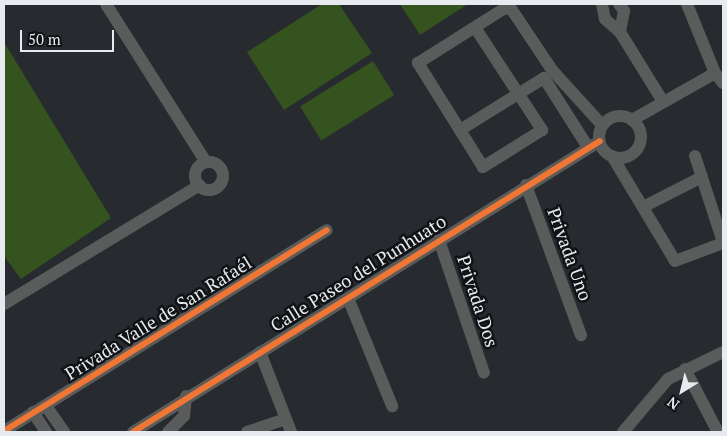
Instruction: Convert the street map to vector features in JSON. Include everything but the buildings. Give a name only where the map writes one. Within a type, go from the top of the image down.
[{"type":"street","points":[[4,304],[200,186],[213,189],[223,179],[219,166],[206,162],[106,4]]},
{"type":"street","points":[[602,4],[606,19],[620,32],[662,100]]},
{"type":"street","points":[[619,4],[624,11],[620,32]]},
{"type":"street","points":[[632,120],[662,100],[719,78],[687,4]]},
{"type":"street","points":[[476,29],[519,92],[542,130],[483,167],[418,64],[476,29],[505,8],[512,10],[552,70],[602,125],[600,141],[645,206],[675,261],[723,243],[695,156]]},
{"type":"street","points":[[460,130],[544,78],[588,147]]},
{"type":"street","points":[[602,125],[619,116],[632,120],[640,130],[640,145],[632,154],[612,156]]},
{"type":"street","name":"Calle Paseo del Punhuato","points":[[133,432],[186,396],[348,298],[526,185],[600,141]]},
{"type":"street","points":[[200,186],[197,170],[206,162]]},
{"type":"street","points":[[645,206],[702,177]]},
{"type":"street","name":"Privada Uno","points":[[526,185],[581,335]]},
{"type":"street","name":"Privada Valle de San Rafaél","points":[[4,431],[327,230]]},
{"type":"street","name":"Privada Dos","points":[[439,240],[484,373]]},
{"type":"street","points":[[348,298],[392,406]]},
{"type":"street","points":[[260,352],[291,432]]},
{"type":"street","points":[[623,432],[668,379],[723,352]]},
{"type":"street","points":[[685,369],[718,432]]},
{"type":"street","points":[[168,432],[184,416],[186,396]]},
{"type":"street","points":[[46,406],[64,432]]},
{"type":"street","points":[[34,412],[46,432]]},
{"type":"street","points":[[247,432],[286,418]]},
{"type":"green space","points":[[322,4],[339,4],[372,53],[284,110],[247,52]]},
{"type":"green space","points":[[400,4],[468,4],[420,35]]},
{"type":"green space","points":[[4,42],[111,218],[21,279],[4,256]]},
{"type":"green space","points":[[373,61],[394,95],[321,140],[300,107]]},
{"type":"cycle path","points":[[133,432],[600,141]]},
{"type":"cycle path","points":[[4,431],[327,230]]}]
